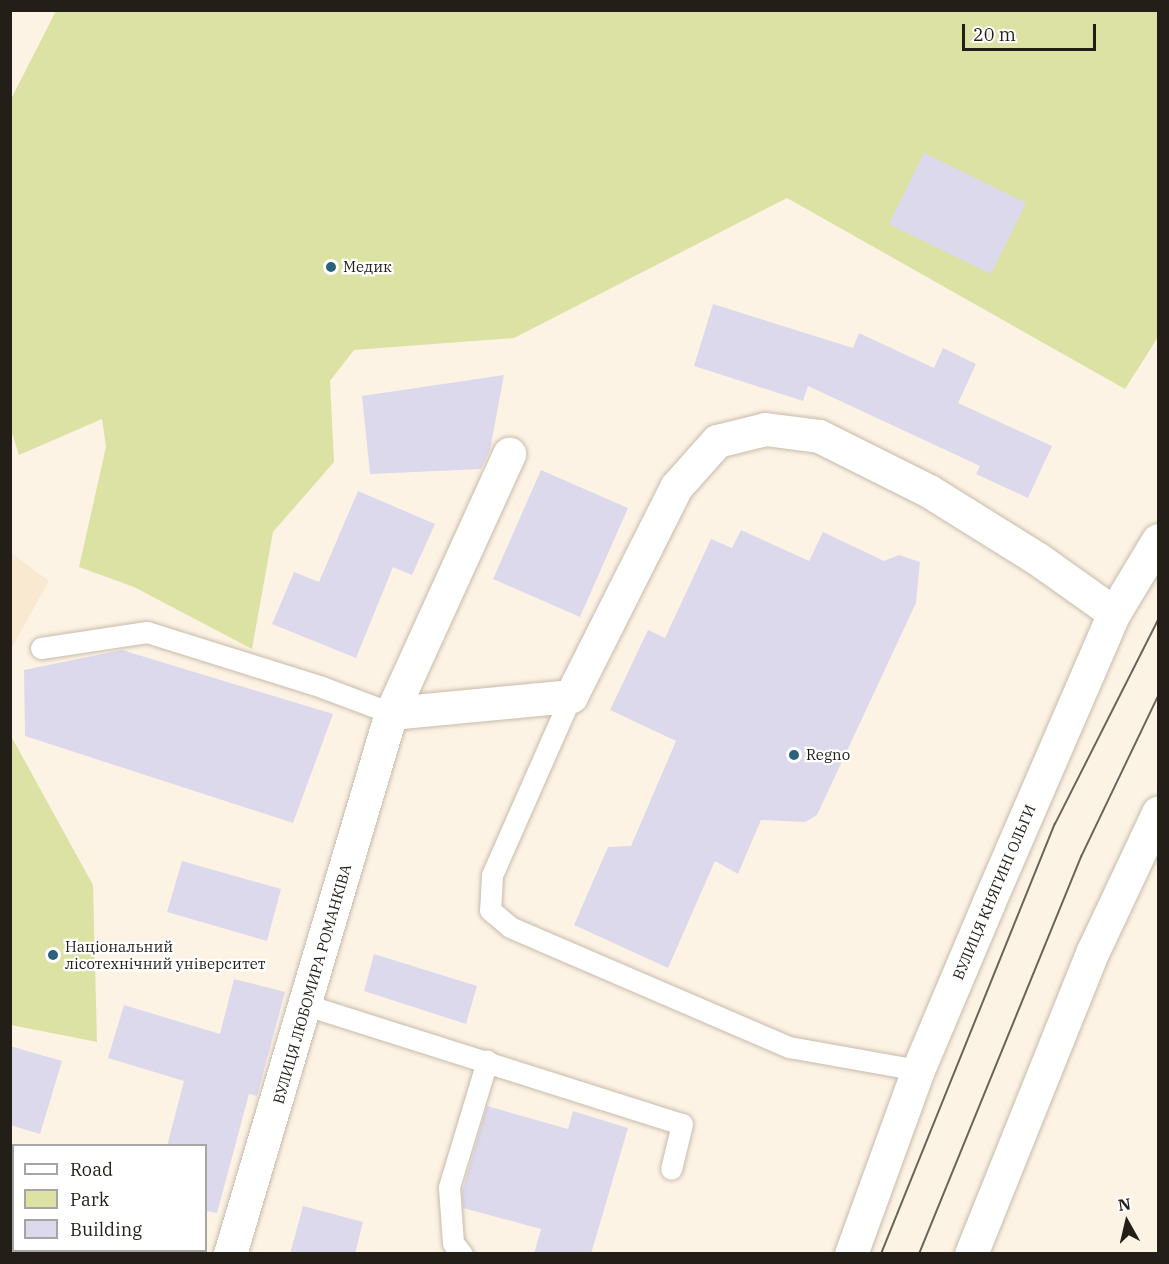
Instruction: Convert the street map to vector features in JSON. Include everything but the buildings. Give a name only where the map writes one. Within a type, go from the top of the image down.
[{"type":"street","points":[[391,713],[571,696],[676,487],[717,441],[765,429],[819,436],[929,491],[1038,559],[1114,613]]},
{"type":"street","name":"ВУЛИЦЯ ЛЮБОМИРА РОМАНКІВА","points":[[230,1254],[306,1005],[391,713],[509,454]]},
{"type":"street","name":"ВУЛИЦЯ КНЯГИНІ ОЛЬГИ","points":[[851,1254],[918,1070],[1114,613],[1158,540]]},
{"type":"street","points":[[971,1254],[1093,951],[1158,813]]},
{"type":"lane","points":[[41,648],[147,632],[322,687],[391,713]]},
{"type":"lane","points":[[571,696],[492,875],[490,909],[510,927],[789,1047],[918,1070]]},
{"type":"lane","points":[[306,1005],[682,1124],[671,1169]]},
{"type":"lane","points":[[462,1254],[453,1243],[449,1187],[487,1061]]},
{"type":"shaded area","points":[[11,553],[49,581],[11,649]]},
{"type":"green space","name":"Медик","points":[[56,11],[1158,11],[1158,337],[1125,389],[787,198],[514,338],[354,350],[330,381],[334,462],[273,532],[252,649],[134,587],[79,567],[106,447],[102,419],[19,455],[11,430],[11,99]]},
{"type":"green space","name":"Національний лісотехнічний університет","points":[[11,736],[93,885],[97,1042],[11,1025]]},
{"type":"green space","points":[[10,1183],[12,1252],[60,1252],[11,1253]]},
{"type":"tram line","points":[[881,1254],[1055,824],[1158,620]]},
{"type":"tram line","points":[[919,1254],[1081,857],[1158,696]]},
{"type":"place","name":"Медик","points":[[331,267]]},
{"type":"place","name":"Regno","points":[[794,755]]},
{"type":"place","name":"Національний лісотехнічний університет","points":[[53,955]]}]
